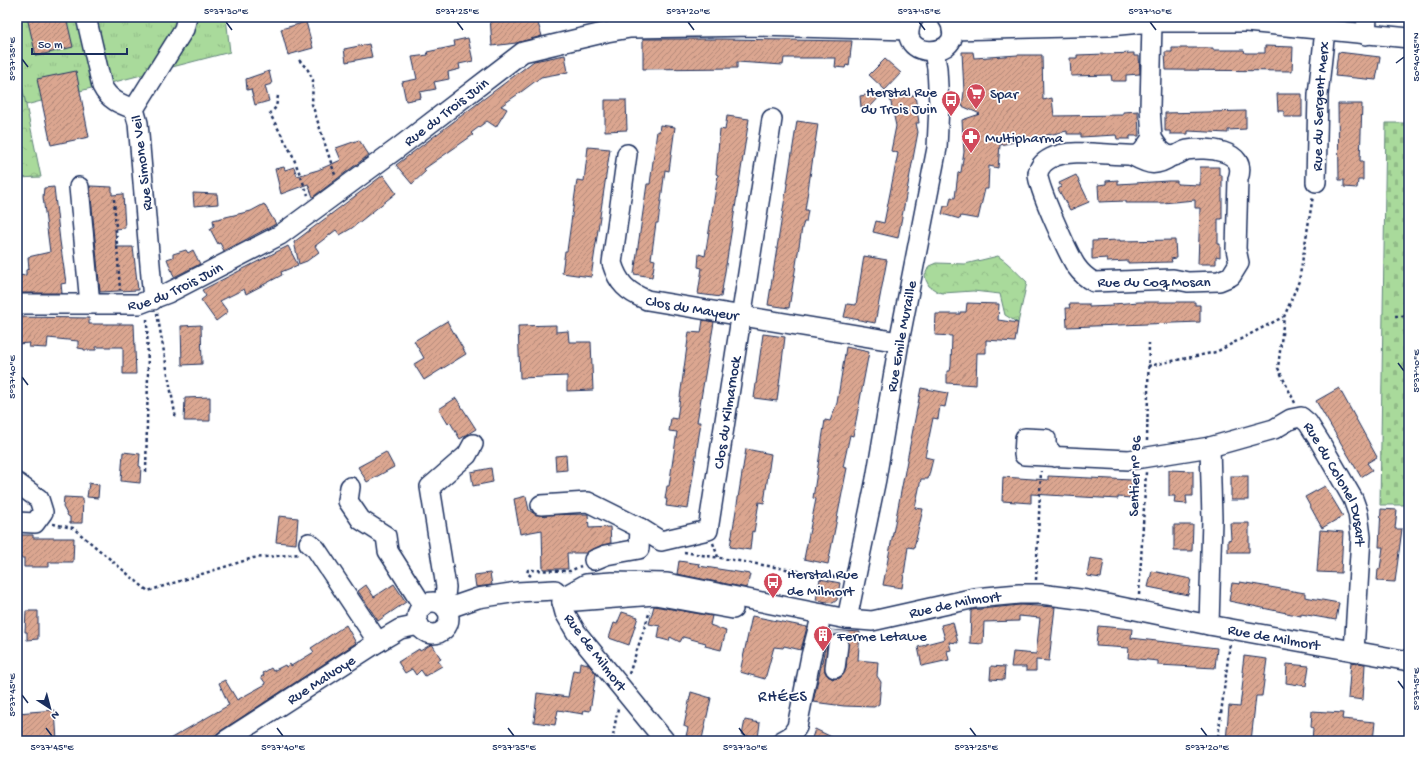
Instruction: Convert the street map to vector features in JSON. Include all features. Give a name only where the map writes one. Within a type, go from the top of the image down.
[{"type":"street","points":[[86,17],[102,86],[106,94],[114,101],[134,109]]},
{"type":"street","name":"Rue Simone Veil","points":[[149,302],[138,123],[134,109],[184,29],[187,17]]},
{"type":"street","points":[[911,24],[910,38],[914,45],[919,50],[934,52],[946,46],[950,41],[950,23],[1016,22],[1048,29],[1109,22],[1246,20],[1325,30],[1366,26],[1409,38]]},
{"type":"street","points":[[1152,22],[1150,108],[1144,147],[1161,151],[1172,156]]},
{"type":"street","name":"Rue du Trois Juin","points":[[17,304],[120,304],[149,302],[280,235],[523,52],[630,28],[911,24]]},
{"type":"street","name":"Rue du Sergent Merx","points":[[1316,182],[1318,95],[1325,30]]},
{"type":"street","name":"Rue Emile Muraille","points":[[835,668],[841,628],[855,580],[876,479],[899,342],[937,148],[939,105],[937,68],[934,52]]},
{"type":"street","name":"Clos du Kilmarnock","points":[[541,505],[588,502],[640,528],[662,541],[708,530],[772,119]]},
{"type":"street","name":"Rue du Coq Mosan","points":[[1144,147],[1148,164],[1179,155],[1185,150],[1219,150],[1227,153],[1239,165],[1241,172],[1238,179],[1236,249],[1239,264],[1230,276],[1219,281],[1188,282],[1174,279],[1094,282],[1085,277],[1075,264],[1041,192],[1038,174],[1043,163],[1061,154],[1101,153],[1112,156],[1144,147]]},
{"type":"street","name":"Clos du Mayeur","points":[[627,154],[612,263],[617,279],[637,296],[647,300],[899,342]]},
{"type":"street","points":[[79,187],[90,304]]},
{"type":"street","name":"Rue du Colonel Dusart","points":[[1049,457],[1121,461],[1146,458],[1210,447],[1274,429],[1292,419],[1301,417],[1308,423],[1320,442],[1353,499],[1358,512],[1361,537],[1354,651]]},
{"type":"street","points":[[473,444],[467,455],[430,487],[446,587],[445,608],[449,622],[442,631],[431,634],[418,625],[417,614],[423,606],[433,602],[445,608],[478,598],[517,592],[558,596],[655,595],[747,612],[766,603]]},
{"type":"street","points":[[1209,624],[1212,519],[1210,447]]},
{"type":"street","points":[[17,484],[39,499],[41,514],[35,522],[17,522]]},
{"type":"street","points":[[350,487],[348,501],[361,520],[386,536],[388,551],[423,606]]},
{"type":"street","points":[[594,560],[606,555],[639,549],[640,528]]},
{"type":"street","points":[[304,548],[316,549],[378,642]]},
{"type":"street","name":"Rue de Milmort","points":[[665,741],[576,632],[564,613],[558,596],[563,597],[586,584],[631,582],[667,583],[822,614],[841,628],[975,598],[1036,594],[1087,600],[1232,629],[1409,661]]},
{"type":"street","points":[[791,739],[796,726],[811,656],[822,614]]},
{"type":"street","name":"Rue Malvoye","points":[[225,741],[378,642],[400,629],[418,625]]},
{"type":"path","points":[[299,60],[308,70],[313,80],[312,104],[337,179],[343,189]]},
{"type":"path","points":[[278,96],[276,107],[270,114],[292,154],[314,210]]},
{"type":"path","points":[[1301,417],[1278,368],[1284,317],[1299,281],[1316,182]]},
{"type":"path","points":[[114,199],[120,304]]},
{"type":"path","points":[[149,302],[159,320],[176,419]]},
{"type":"path","points":[[146,472],[149,302]]},
{"type":"path","points":[[1395,316],[1409,316]]},
{"type":"path","points":[[1148,366],[1216,352],[1284,317]]},
{"type":"path","name":"Sentier n° 86","points":[[1138,610],[1146,458],[1149,343]]},
{"type":"path","points":[[1036,594],[1049,457]]},
{"type":"path","points":[[41,514],[55,524],[73,528],[81,537],[148,591],[253,558],[304,548]]},
{"type":"path","points":[[679,552],[855,580]]},
{"type":"path","points":[[612,741],[623,689],[655,595]]},
{"type":"path","points":[[1218,737],[1232,629]]},
{"type":"green space","points":[[17,17],[226,17],[230,52],[26,105],[17,63]]},
{"type":"green space","points":[[17,62],[41,177],[17,178]]},
{"type":"green space","points":[[1386,123],[1409,123],[1409,505],[1380,505]]},
{"type":"green space","points":[[998,256],[1027,282],[1018,323],[1005,315],[1000,294],[973,291],[943,293],[938,292],[929,286],[926,280],[925,275],[929,266],[936,263],[965,264]]},
{"type":"building","points":[[27,17],[66,17],[73,47],[36,56]]},
{"type":"building","points":[[490,17],[536,17],[542,36],[516,43],[492,46]]},
{"type":"building","points":[[306,22],[313,48],[288,55],[281,29]]},
{"type":"building","points":[[468,38],[473,61],[459,64],[460,69],[448,72],[449,79],[434,82],[436,89],[420,92],[421,98],[406,101],[402,82],[417,79],[412,57],[428,55],[427,52],[455,46],[454,41]]},
{"type":"building","points":[[643,39],[852,41],[849,66],[846,65],[845,68],[835,67],[836,58],[784,58],[783,65],[737,62],[737,68],[643,69]]},
{"type":"building","points":[[369,44],[372,57],[346,62],[344,49]]},
{"type":"building","points":[[1265,46],[1293,47],[1292,71],[1166,70],[1165,52],[1172,52],[1172,48],[1213,48],[1213,50],[1244,50],[1245,53],[1265,53]]},
{"type":"building","points":[[962,52],[973,52],[974,58],[1042,55],[1043,100],[1052,98],[1054,116],[1123,115],[1123,112],[1138,111],[1139,136],[1130,136],[1130,139],[1117,139],[1116,135],[1081,137],[1081,134],[1067,134],[1067,131],[1000,145],[998,168],[989,166],[988,189],[985,189],[978,219],[961,216],[960,219],[942,214],[944,206],[949,206],[951,197],[955,198],[958,173],[961,172],[964,152],[962,120],[980,114],[962,106],[964,92]]},
{"type":"building","points":[[1338,52],[1380,57],[1376,80],[1335,76]]},
{"type":"building","points":[[1134,53],[1134,56],[1139,56],[1140,74],[1126,75],[1126,81],[1112,81],[1111,75],[1071,76],[1070,58],[1077,58],[1077,55]]},
{"type":"building","points":[[565,55],[568,72],[541,77],[501,106],[507,109],[496,127],[487,121],[471,133],[473,135],[424,169],[426,171],[412,184],[396,165],[534,61]]},
{"type":"building","points":[[885,59],[901,73],[885,90],[869,75]]},
{"type":"building","points":[[76,71],[89,137],[51,145],[37,79]]},
{"type":"building","points":[[269,71],[272,84],[265,86],[269,101],[255,105],[251,89],[247,90],[246,79]]},
{"type":"building","points":[[884,92],[871,106],[861,107],[860,96]]},
{"type":"building","points":[[1277,94],[1302,94],[1302,117],[1284,117],[1284,111],[1278,111]]},
{"type":"building","points":[[915,95],[919,123],[916,123],[918,132],[898,238],[873,232],[876,221],[884,223],[898,153],[891,151],[896,126],[890,98]]},
{"type":"building","points":[[605,100],[626,100],[627,130],[605,131]]},
{"type":"building","points":[[1338,104],[1362,104],[1360,161],[1363,161],[1363,180],[1358,180],[1357,188],[1344,187],[1344,180],[1339,180]]},
{"type":"building","points":[[1246,111],[1246,129],[1228,130],[1228,133],[1188,131],[1188,134],[1170,134],[1170,131],[1165,131],[1165,113]]},
{"type":"building","points":[[727,116],[749,119],[721,297],[698,294],[702,268],[698,267],[699,254],[705,256],[718,175],[716,174],[720,129],[725,130]]},
{"type":"building","points":[[797,121],[818,124],[805,210],[808,210],[806,222],[804,222],[802,228],[789,308],[768,305]]},
{"type":"building","points":[[660,125],[675,127],[669,171],[665,170],[658,223],[656,223],[651,259],[655,260],[652,277],[634,274],[647,184],[650,184],[657,131],[659,132]]},
{"type":"building","points":[[359,140],[369,155],[313,197],[308,184],[281,194],[275,169],[284,167],[285,170],[294,167],[297,176],[318,170],[341,160],[336,148]]},
{"type":"building","points":[[588,147],[610,149],[591,277],[562,273],[565,251],[567,251],[577,180],[584,181]]},
{"type":"building","points":[[1200,167],[1219,167],[1219,175],[1222,175],[1222,219],[1218,219],[1218,244],[1220,244],[1220,257],[1216,256],[1216,264],[1198,264],[1200,208],[1195,208],[1195,200],[1163,203],[1126,203],[1126,201],[1099,202],[1098,185],[1106,184],[1106,181],[1118,180],[1118,184],[1177,181],[1177,184],[1200,185]]},
{"type":"building","points":[[383,175],[396,193],[352,228],[340,235],[336,230],[315,246],[319,252],[307,261],[299,264],[294,242]]},
{"type":"building","points":[[1076,175],[1089,202],[1070,210],[1058,189],[1061,187],[1059,183]]},
{"type":"building","points":[[90,186],[112,187],[112,195],[123,194],[125,228],[115,229],[116,247],[133,247],[138,290],[100,292]]},
{"type":"building","points":[[54,187],[66,283],[61,284],[62,293],[17,293],[17,276],[26,275],[26,270],[29,269],[28,257],[50,252],[43,197],[44,188]]},
{"type":"building","points":[[193,193],[217,194],[218,204],[194,206]]},
{"type":"building","points":[[264,204],[276,224],[224,251],[220,243],[218,244],[210,229],[214,226],[213,220],[251,211]]},
{"type":"building","points":[[1175,240],[1176,258],[1171,259],[1172,262],[1128,263],[1128,261],[1107,262],[1107,258],[1092,259],[1092,241]]},
{"type":"building","points":[[288,246],[298,265],[281,272],[282,275],[246,294],[244,289],[220,301],[228,312],[216,321],[201,300],[206,296],[202,290]]},
{"type":"building","points":[[186,250],[188,253],[193,250],[200,264],[174,277],[167,259],[173,257],[173,254]]},
{"type":"building","points":[[864,256],[887,260],[875,323],[844,317],[847,304],[856,305]]},
{"type":"building","points":[[1139,302],[1195,302],[1195,305],[1200,305],[1200,322],[1067,327],[1066,308],[1070,308],[1069,304],[1089,304],[1089,307],[1113,306],[1113,304]]},
{"type":"building","points":[[967,303],[999,304],[998,320],[1018,323],[1015,342],[986,340],[986,353],[977,353],[976,385],[947,383],[947,371],[950,371],[951,366],[952,336],[935,335],[936,314],[960,314],[960,312],[966,312]]},
{"type":"building","points":[[17,317],[89,318],[89,324],[134,324],[136,374],[123,374],[123,347],[96,347],[96,350],[84,350],[78,348],[78,341],[48,338],[47,348],[29,347],[30,343],[17,344]]},
{"type":"building","points":[[703,320],[714,322],[697,422],[701,422],[688,509],[666,506],[667,499],[665,499],[667,486],[669,486],[677,432],[669,431],[671,418],[677,419],[689,332],[701,333]]},
{"type":"building","points":[[447,321],[466,354],[424,380],[414,364],[424,358],[414,341]]},
{"type":"building","points":[[201,325],[202,364],[182,365],[181,326]]},
{"type":"building","points":[[556,325],[556,332],[568,331],[569,342],[591,342],[593,390],[567,391],[567,376],[520,378],[518,326]]},
{"type":"building","points":[[763,334],[785,337],[777,401],[754,398]]},
{"type":"building","points":[[846,347],[869,352],[853,436],[850,435],[843,467],[847,468],[828,564],[804,559],[816,499],[813,498],[825,420],[830,421],[837,403]]},
{"type":"building","points":[[921,388],[948,393],[945,407],[940,406],[938,419],[933,418],[925,457],[933,459],[928,479],[921,479],[915,508],[923,509],[914,548],[908,547],[902,588],[883,585]]},
{"type":"building","points":[[1339,388],[1377,457],[1367,463],[1372,470],[1361,477],[1316,401]]},
{"type":"building","points":[[210,397],[210,421],[184,421],[185,398]]},
{"type":"building","points":[[456,398],[476,429],[460,439],[450,422],[448,424],[439,409]]},
{"type":"building","points":[[746,449],[771,454],[764,503],[759,502],[754,532],[752,531],[750,550],[730,547]]},
{"type":"building","points":[[123,452],[140,454],[140,483],[121,481]]},
{"type":"building","points":[[386,452],[394,467],[367,482],[358,467]]},
{"type":"building","points":[[566,455],[567,470],[556,471],[555,456]]},
{"type":"building","points":[[491,468],[493,482],[473,486],[471,472]]},
{"type":"building","points":[[1169,470],[1193,471],[1193,496],[1186,496],[1187,504],[1174,503],[1175,496],[1169,496]]},
{"type":"building","points":[[1048,476],[1132,480],[1132,498],[1118,497],[1118,499],[1031,494],[1031,503],[1002,501],[1003,477],[1048,480]]},
{"type":"building","points":[[1231,476],[1248,476],[1248,500],[1231,500]]},
{"type":"building","points":[[89,483],[99,485],[98,498],[87,497]]},
{"type":"building","points":[[1325,486],[1343,516],[1322,528],[1305,497]]},
{"type":"building","points":[[526,496],[529,510],[536,515],[588,514],[589,528],[610,527],[611,543],[602,545],[586,553],[567,553],[568,569],[543,569],[542,530],[520,534],[514,499]]},
{"type":"building","points":[[64,497],[83,498],[82,523],[70,523],[70,517],[63,507]]},
{"type":"building","points":[[1381,509],[1397,510],[1395,529],[1402,529],[1395,582],[1377,581],[1383,547],[1379,547]]},
{"type":"building","points":[[279,516],[298,518],[296,544],[276,542]]},
{"type":"building","points":[[1230,523],[1249,523],[1249,552],[1228,552],[1228,540],[1231,539]]},
{"type":"building","points":[[1174,525],[1193,525],[1192,551],[1174,551]]},
{"type":"building","points":[[1320,530],[1343,532],[1341,573],[1317,572]]},
{"type":"building","points":[[17,535],[33,535],[33,538],[74,538],[73,562],[49,562],[49,567],[24,567],[24,558],[17,558]]},
{"type":"building","points":[[1090,558],[1104,560],[1101,578],[1087,576]]},
{"type":"building","points":[[679,561],[700,564],[699,566],[750,574],[747,588],[677,574]]},
{"type":"building","points":[[1152,571],[1191,579],[1188,595],[1148,587]]},
{"type":"building","points":[[490,573],[492,585],[476,587],[474,575]]},
{"type":"building","points":[[820,579],[840,583],[837,600],[833,603],[816,600]]},
{"type":"building","points":[[1240,582],[1305,593],[1305,597],[1339,603],[1336,620],[1301,614],[1301,616],[1229,601],[1232,583],[1240,584]]},
{"type":"building","points":[[394,584],[406,602],[378,621],[358,591],[366,585],[374,597]]},
{"type":"building","points":[[1020,605],[1055,607],[1049,661],[1036,660],[1036,671],[1026,671],[1026,667],[1011,667],[1013,652],[1036,654],[1040,618],[1019,616],[1019,621],[984,622],[983,644],[970,643],[971,610]]},
{"type":"building","points":[[654,606],[712,616],[710,625],[726,631],[721,650],[705,646],[706,643],[683,637],[680,642],[670,637],[669,641],[658,638],[660,626],[649,624]]},
{"type":"building","points":[[26,611],[38,611],[38,639],[27,640],[27,632],[25,632]]},
{"type":"building","points":[[622,612],[638,617],[629,645],[609,638],[614,623],[617,624]]},
{"type":"building","points":[[752,616],[807,627],[801,650],[784,646],[783,648],[774,647],[765,679],[740,672]]},
{"type":"building","points":[[953,622],[958,643],[949,642],[951,650],[947,651],[949,660],[922,666],[918,647],[945,639],[941,625]]},
{"type":"building","points":[[346,625],[356,643],[219,732],[209,741],[166,741],[229,705],[219,683],[225,680],[237,700],[266,684],[261,677],[264,675],[263,673],[271,668],[273,671],[285,665],[286,667],[290,664],[291,666],[314,652],[311,648]]},
{"type":"building","points":[[1098,626],[1132,629],[1131,638],[1217,648],[1215,668],[1158,665],[1158,661],[1128,658],[1129,648],[1096,646]]},
{"type":"building","points":[[829,630],[860,632],[858,660],[878,662],[877,676],[881,682],[879,704],[874,707],[844,706],[813,702]],"holes":[[[840,634],[848,641],[846,669],[840,678],[833,679],[825,672],[827,644],[833,635]]]},
{"type":"building","points":[[432,644],[441,659],[438,661],[442,666],[425,676],[421,670],[416,675],[412,669],[405,673],[398,662],[419,649],[420,651]]},
{"type":"building","points":[[1244,656],[1267,659],[1262,696],[1256,696],[1251,741],[1226,741],[1229,706],[1240,707],[1244,672],[1242,672]]},
{"type":"building","points":[[580,662],[588,664],[596,674],[590,711],[584,710],[583,714],[558,710],[555,725],[534,722],[537,693],[568,697],[573,670],[579,671]]},
{"type":"building","points":[[1351,662],[1365,664],[1363,700],[1348,698]]},
{"type":"building","points":[[1287,664],[1309,666],[1306,686],[1286,683]]},
{"type":"building","points":[[991,666],[1005,667],[1004,680],[990,679]]},
{"type":"building","points":[[691,692],[711,698],[702,739],[686,736],[688,728],[684,726]]},
{"type":"building","points":[[55,710],[57,741],[17,741],[17,713]]},
{"type":"building","points":[[1312,711],[1343,713],[1342,719],[1375,722],[1373,741],[1312,741]]},
{"type":"building","points":[[745,720],[760,723],[758,738],[742,735]]},
{"type":"building","points":[[815,729],[840,741],[811,741]]},
{"type":"tunnel","points":[[838,645],[840,631]]},
{"type":"place","name":"Spar","points":[[976,110]]},
{"type":"place","name":"Herstal Rue du Trois Juin","points":[[951,117]]},
{"type":"place","name":"Multipharma","points":[[971,154]]},
{"type":"place","name":"Herstal Rue de Milmort","points":[[773,599]]},
{"type":"place","name":"Ferme Letawe","points":[[823,652]]},
{"type":"district","name":"RHÉES","points":[[783,695]]}]
